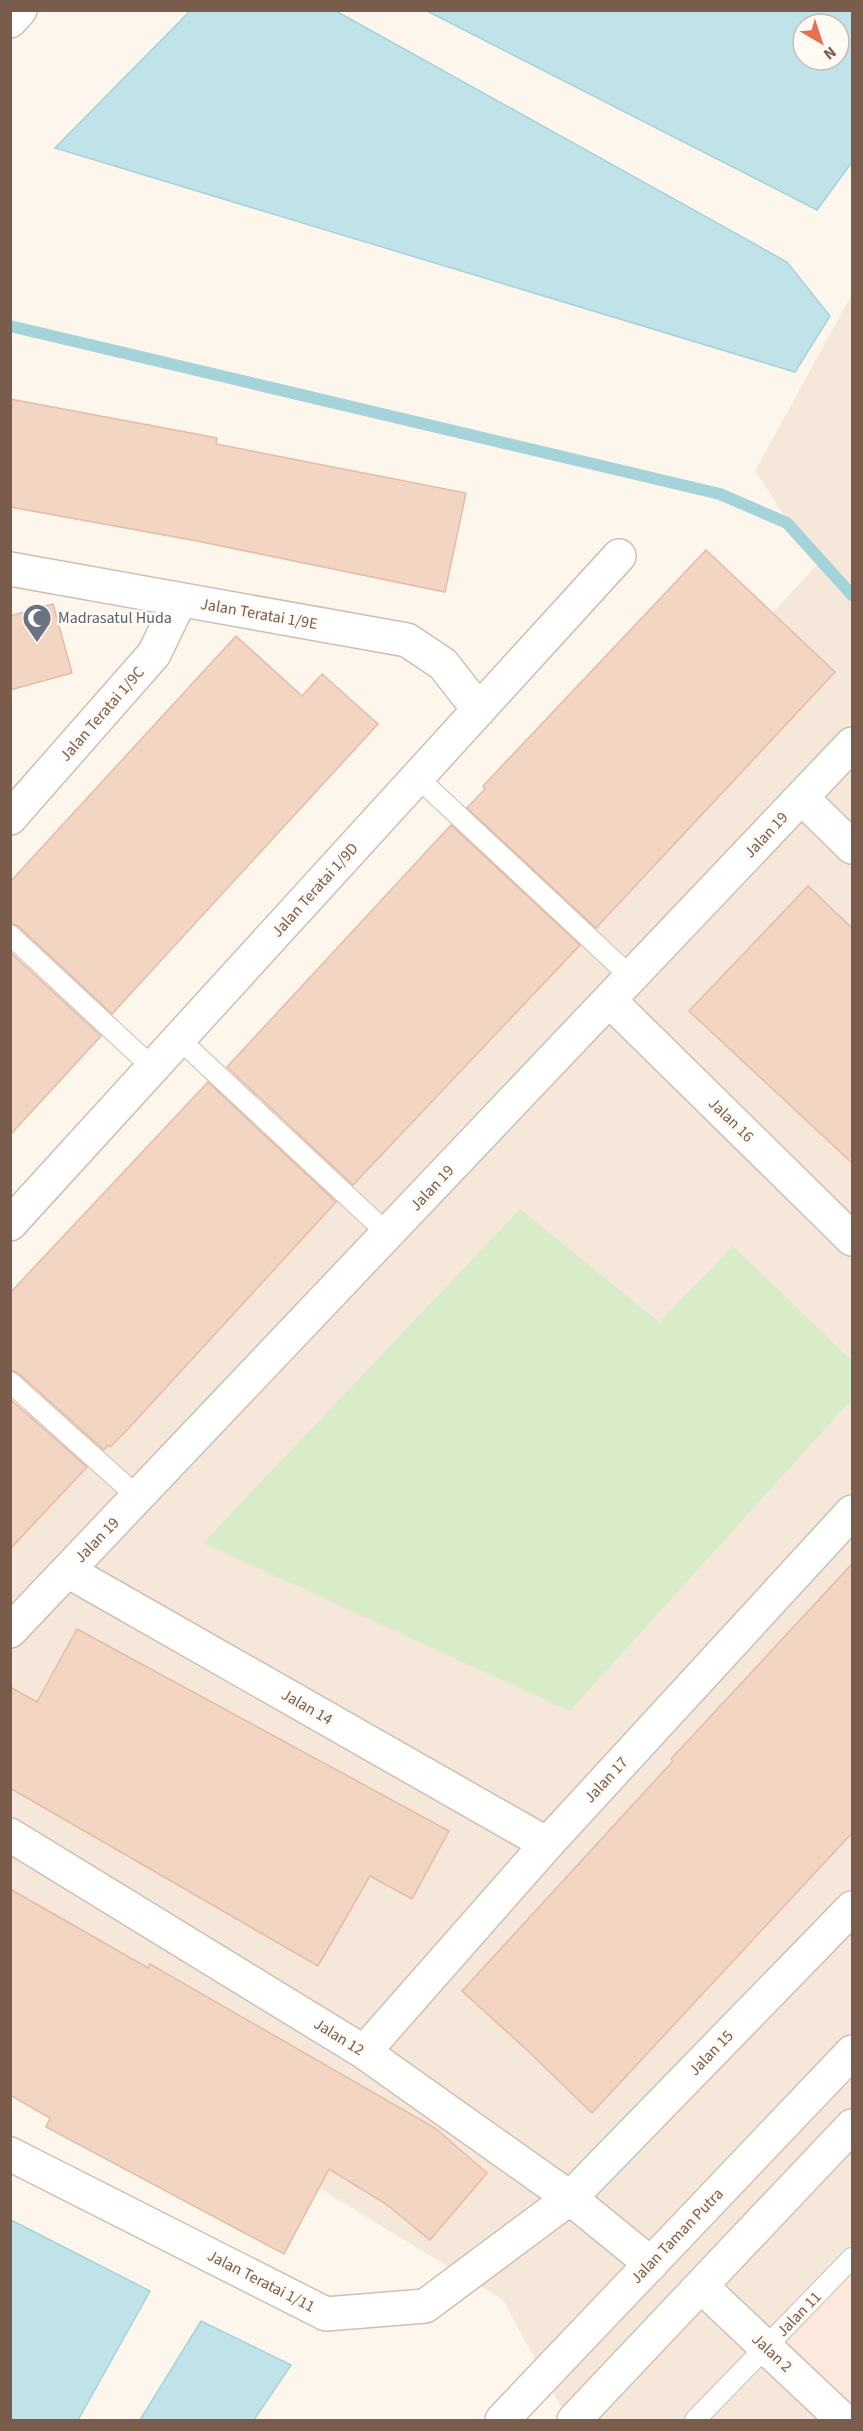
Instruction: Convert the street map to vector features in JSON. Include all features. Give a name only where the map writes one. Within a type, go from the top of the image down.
[{"type":"street","points":[[10,21],[20,10]]},
{"type":"street","name":"Jalan Teratai 1/9D","points":[[10,1224],[620,556]]},
{"type":"street","name":"Jalan Teratai 1/9E","points":[[10,569],[407,640],[443,664],[479,710]]},
{"type":"street","name":"Jalan Teratai 1/9C","points":[[10,818],[154,654],[180,600]]},
{"type":"street","name":"Jalan 19","points":[[10,1631],[852,744]]},
{"type":"street","points":[[802,798],[852,848]]},
{"type":"street","name":"Jalan 16","points":[[609,1000],[852,1239]]},
{"type":"street","name":"Jalan 17","points":[[364,2052],[547,1844],[852,1512]]},
{"type":"street","name":"Jalan 14","points":[[68,1571],[547,1844]]},
{"type":"street","name":"Jalan 12","points":[[10,1835],[364,2052],[570,2198],[651,2264]]},
{"type":"street","name":"Jalan 15","points":[[570,2198],[852,1908]]},
{"type":"street","name":"Jalan Taman Putra","points":[[502,2421],[852,2052]]},
{"type":"street","points":[[574,2421],[852,2126]]},
{"type":"street","name":"Jalan Teratai 1/11","points":[[10,2154],[326,2314],[425,2306],[570,2198]]},
{"type":"street","name":"Jalan 2","points":[[701,2286],[843,2421]]},
{"type":"lane","points":[[417,777],[632,977]]},
{"type":"lane","points":[[10,935],[153,1068]]},
{"type":"lane","points":[[179,1039],[388,1234]]},
{"type":"lane","points":[[10,1382],[138,1497]]},
{"type":"lane","name":"Jalan 11","points":[[695,2421],[852,2258]]},
{"type":"shaded area","points":[[852,294],[852,2420],[568,2420],[503,2300],[11,2000],[10,1430],[817,565],[755,471]]},
{"type":"shaded area","points":[[852,2275],[852,2404],[788,2343]]},
{"type":"green space","points":[[520,1209],[659,1322],[733,1246],[852,1361],[852,1399],[570,1711],[203,1543]]},
{"type":"water","points":[[190,11],[336,11],[787,262],[830,316],[795,372],[55,148]]},
{"type":"water","points":[[427,11],[852,11],[852,162],[817,210]]},
{"type":"water","points":[[11,2220],[150,2291],[78,2420],[11,2420]]},
{"type":"water","points":[[201,2321],[291,2365],[254,2420],[140,2420]]},
{"type":"building","points":[[10,399],[217,438],[216,444],[466,493],[445,592],[197,541],[10,507]]},
{"type":"building","points":[[706,550],[835,672],[596,928],[467,808],[485,789],[483,786]]},
{"type":"building","name":"Madrasatul Huda","points":[[53,604],[72,673],[10,690],[10,616]]},
{"type":"building","points":[[236,636],[302,696],[322,674],[378,724],[112,1014],[18,926],[10,923],[10,882]]},
{"type":"building","points":[[451,825],[580,945],[353,1185],[227,1067]]},
{"type":"building","points":[[808,886],[852,928],[852,1163],[689,1011]]},
{"type":"building","points":[[10,952],[101,1036],[10,1135]]},
{"type":"building","points":[[208,1082],[336,1202],[128,1429],[104,1450],[18,1373],[10,1370],[10,1293]]},
{"type":"building","points":[[10,1399],[87,1467],[10,1549]]},
{"type":"building","points":[[852,1564],[852,1833],[592,2113],[462,1991],[673,1761],[671,1759]]},
{"type":"building","points":[[77,1629],[449,1831],[412,1899],[370,1876],[318,1966],[10,1788],[10,1687],[37,1702]]},
{"type":"building","points":[[10,1889],[148,1968],[150,1964],[435,2128],[487,2173],[430,2240],[386,2204],[329,2169],[284,2254],[46,2127],[50,2118],[10,2095]]},
{"type":"waterway","points":[[10,326],[720,494],[787,523],[852,595]]},
{"type":"place","name":"Madrasatul Huda","points":[[37,644]]}]
